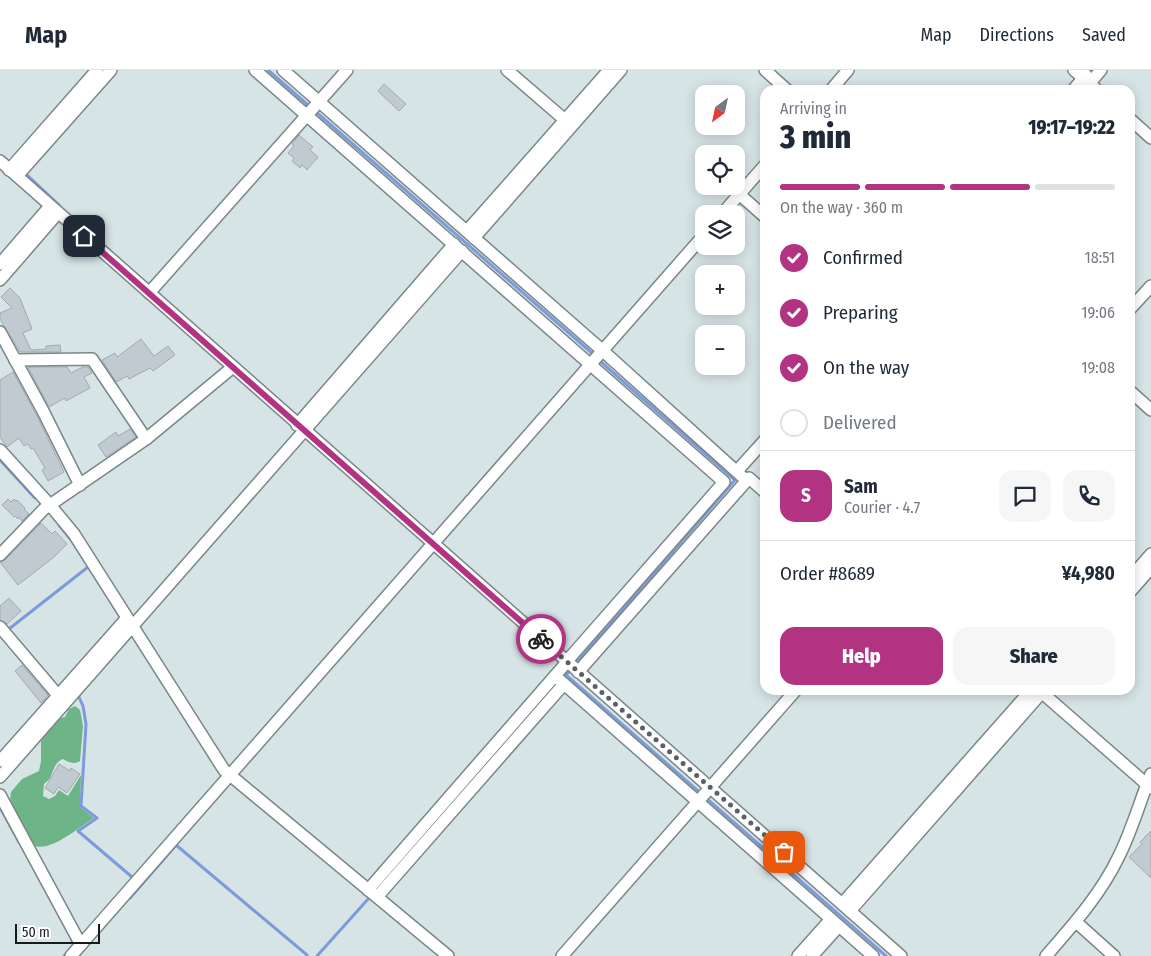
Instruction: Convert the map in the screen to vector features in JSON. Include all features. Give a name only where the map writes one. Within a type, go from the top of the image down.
[{"type":"street","points":[[13,173],[96,70]]},
{"type":"street","points":[[13,173],[111,70]]},
{"type":"street","points":[[255,70],[724,482],[567,662],[560,680],[373,894]]},
{"type":"street","points":[[283,70],[743,476],[749,478],[760,488]]},
{"type":"street","points":[[149,293],[347,70]]},
{"type":"street","points":[[508,70],[565,120]]},
{"type":"street","points":[[470,235],[609,70]]},
{"type":"street","points":[[470,235],[622,70]]},
{"type":"street","points":[[765,70],[782,85]]},
{"type":"street","points":[[835,85],[848,70]]},
{"type":"street","points":[[1074,70],[1089,82],[1101,70]]},
{"type":"street","points":[[1135,124],[1151,138]]},
{"type":"street","points":[[0,161],[578,672],[835,922],[873,956]]},
{"type":"street","points":[[745,187],[760,171]]},
{"type":"street","points":[[730,205],[738,195]]},
{"type":"street","points":[[740,195],[760,213]]},
{"type":"street","points":[[0,264],[54,210]]},
{"type":"street","points":[[0,280],[54,210]]},
{"type":"street","points":[[71,956],[82,949],[432,544],[695,245]]},
{"type":"street","points":[[0,776],[62,699],[458,248]]},
{"type":"street","points":[[1135,304],[1151,286]]},
{"type":"street","points":[[0,332],[43,411],[80,486]]},
{"type":"street","points":[[15,360],[92,359],[146,439]]},
{"type":"street","points":[[0,555],[44,509],[146,439],[233,367]]},
{"type":"street","points":[[1135,396],[1151,410]]},
{"type":"street","points":[[743,476],[760,448]]},
{"type":"street","points":[[0,450],[74,534],[224,770],[448,956]]},
{"type":"street","points":[[578,672],[760,457]]},
{"type":"street","points":[[1135,572],[1151,554]]},
{"type":"street","points":[[1135,586],[1151,568]]},
{"type":"street","points":[[0,627],[62,699]]},
{"type":"street","points":[[560,680],[846,907],[902,956]]},
{"type":"street","points":[[562,956],[792,695]]},
{"type":"street","points":[[846,907],[1035,695]]},
{"type":"street","points":[[1044,695],[1150,782],[1119,856],[1100,888],[1076,922],[1046,956]]},
{"type":"street","points":[[0,761],[62,699]]},
{"type":"street","points":[[0,795],[82,949]]},
{"type":"street","points":[[798,956],[835,922]]},
{"type":"street","points":[[812,956],[835,922]]},
{"type":"street","points":[[1076,922],[1114,956]]},
{"type":"green space","points":[[75,706],[80,710],[83,726],[80,761],[73,763],[63,759],[58,763],[50,779],[44,784],[43,796],[49,799],[55,796],[59,790],[68,796],[81,775],[80,807],[94,818],[55,843],[39,847],[32,845],[10,801],[11,792],[22,779],[39,771],[41,739],[58,719],[65,717],[69,709]]},
{"type":"building","points":[[384,84],[406,104],[399,111],[378,91]]},
{"type":"building","points":[[299,135],[313,147],[310,150],[318,157],[307,170],[302,165],[300,168],[292,161],[294,158],[288,153]]},
{"type":"building","points":[[10,288],[20,298],[32,329],[23,333],[31,350],[46,349],[46,346],[60,345],[61,352],[20,352],[0,319],[0,313],[12,308],[1,297]]},
{"type":"building","points":[[141,339],[154,356],[168,346],[175,355],[153,371],[150,368],[129,379],[127,376],[116,382],[102,360],[115,353],[117,357]]},
{"type":"building","points":[[28,367],[67,367],[71,373],[83,367],[88,367],[92,373],[84,377],[90,388],[66,401],[65,398],[49,407]]},
{"type":"building","points":[[13,372],[64,472],[48,481],[42,470],[45,468],[33,448],[31,449],[28,444],[24,446],[19,438],[7,447],[0,437],[0,380]]},
{"type":"building","points":[[130,429],[136,437],[106,457],[98,445],[116,432],[118,436]]},
{"type":"building","points":[[8,499],[11,502],[14,499],[17,500],[29,514],[22,521],[19,517],[18,519],[14,517],[2,505]]},
{"type":"building","points":[[41,523],[52,534],[55,531],[67,544],[54,557],[18,585],[0,562],[5,560]]},
{"type":"building","points":[[9,598],[21,611],[7,624],[0,620],[0,606]]},
{"type":"building","points":[[22,665],[48,695],[41,703],[15,671]]},
{"type":"building","points":[[59,764],[70,771],[71,768],[80,774],[67,793],[58,787],[54,794],[45,788]]},
{"type":"building","points":[[1151,831],[1151,878],[1129,857],[1142,844],[1140,842]]},
{"type":"waterway","points":[[268,70],[308,105]]},
{"type":"waterway","points":[[316,112],[593,354]]},
{"type":"waterway","points":[[26,174],[59,205]]},
{"type":"waterway","points":[[575,664],[735,480],[600,361]]},
{"type":"waterway","points":[[0,460],[35,498]]},
{"type":"waterway","points":[[59,525],[72,541],[121,618]]},
{"type":"waterway","points":[[9,629],[88,567]]},
{"type":"waterway","points":[[569,672],[566,675],[886,956]]},
{"type":"waterway","points":[[527,717],[554,687]]},
{"type":"waterway","points":[[78,695],[83,706],[86,724],[81,806],[97,818],[78,831],[132,877]]},
{"type":"waterway","points":[[0,807],[19,842]]},
{"type":"waterway","points":[[130,898],[176,845],[307,955]]},
{"type":"waterway","points":[[317,956],[369,898]]},
{"type":"waterway","points":[[64,956],[73,945],[72,940]]},
{"type":"way so far","points":[[541,639],[784,852]]},
{"type":"route","points":[[84,236],[541,639]]}]
